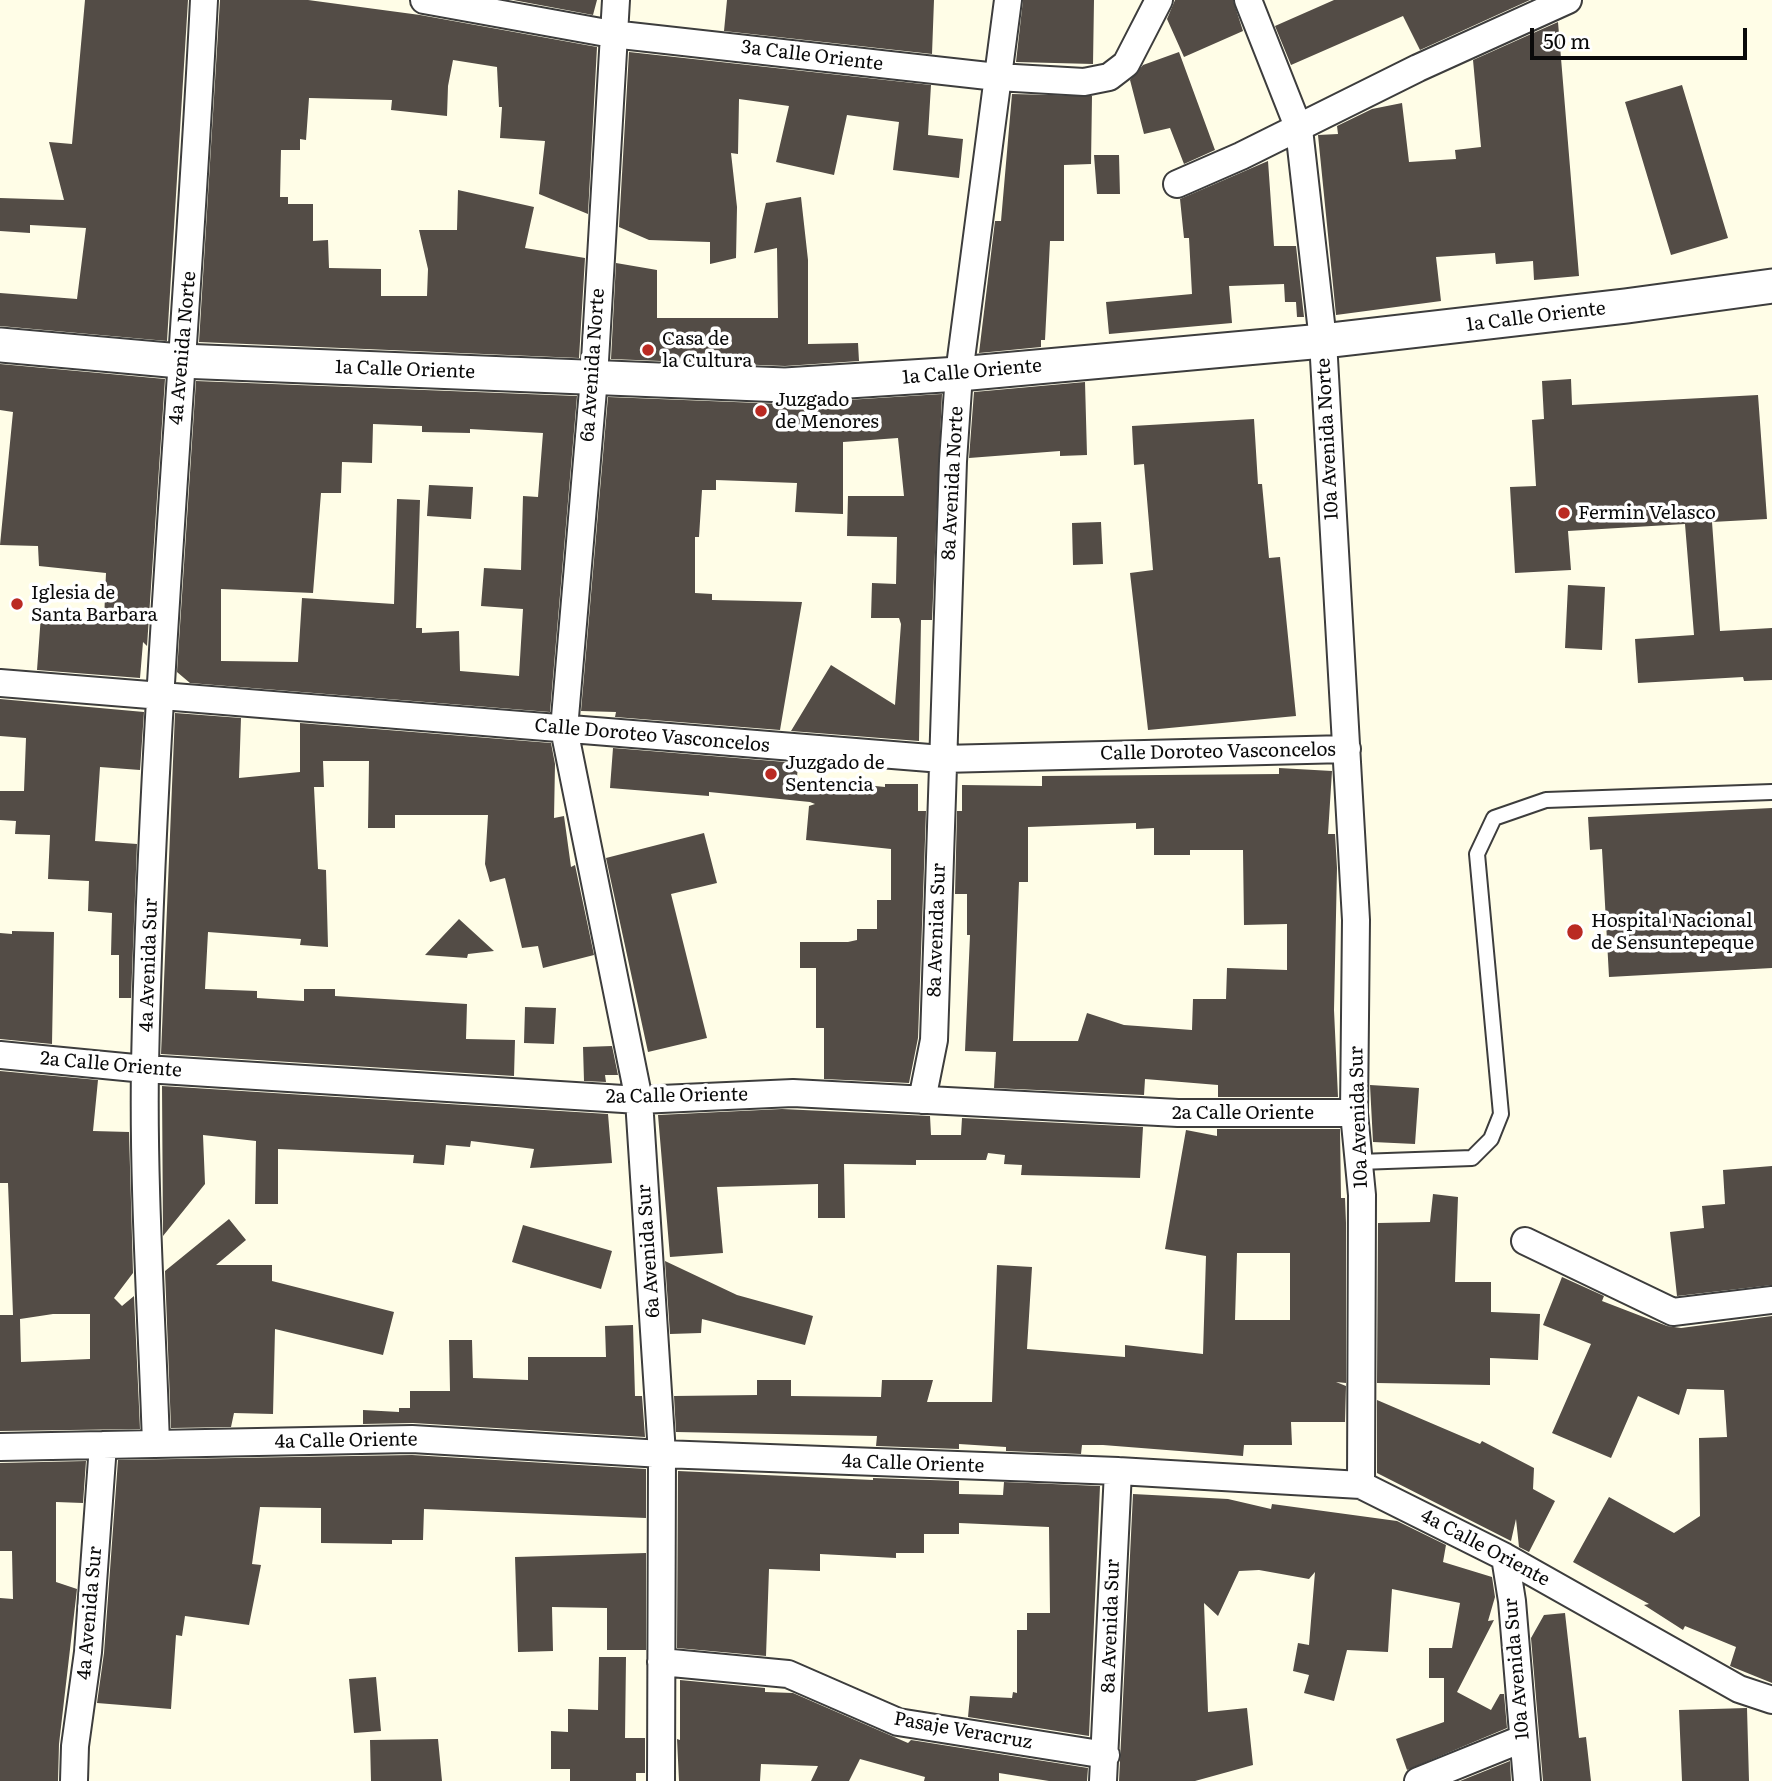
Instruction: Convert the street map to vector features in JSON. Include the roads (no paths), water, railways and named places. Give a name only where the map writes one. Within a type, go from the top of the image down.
[{"type":"street","name":"4a Avenida Norte","points":[[159,696],[180,361],[193,232],[204,0]]},
{"type":"street","name":"3a Calle Oriente","points":[[424,0],[612,34],[997,78],[1084,82],[1109,77],[1126,64],[1158,0]]},
{"type":"street","name":"6a Avenida Norte","points":[[564,729],[594,379],[616,0]]},
{"type":"street","name":"8a Avenida Norte","points":[[942,759],[953,461],[960,374],[1008,0]]},
{"type":"street","name":"10a Avenida Norte","points":[[1248,0],[1299,129],[1322,341],[1347,749]]},
{"type":"street","points":[[1177,184],[1299,129],[1418,68],[1568,0]]},
{"type":"street","name":"1a Calle Oriente","points":[[0,345],[180,361],[785,385],[960,374],[1322,341],[1561,314],[1772,286]]},
{"type":"street","name":"Calle Doroteo Vasconcelos","points":[[0,683],[942,759],[1347,749]]},
{"type":"street","name":"4a Avenida Sur","points":[[156,1444],[145,1069],[159,696]]},
{"type":"street","name":"6a Avenida Sur","points":[[564,729],[639,1100],[662,1454],[662,1781]]},
{"type":"street","name":"10a Avenida Sur","points":[[1347,749],[1356,920],[1354,1113],[1362,1195],[1362,1485]]},
{"type":"street","name":"8a Avenida Sur","points":[[922,1100],[934,1040],[942,759]]},
{"type":"street","name":"2a Calle Oriente","points":[[0,1055],[145,1069],[639,1100],[793,1093],[1178,1113],[1354,1113]]},
{"type":"street","points":[[1525,1241],[1673,1312],[1772,1300]]},
{"type":"street","name":"4a Calle Oriente","points":[[0,1447],[412,1439],[662,1454],[1118,1471],[1362,1485],[1504,1557],[1739,1689],[1772,1700]]},
{"type":"street","name":"4a Avenida Sur","points":[[74,1781],[75,1746],[88,1652],[103,1445]]},
{"type":"street","name":"8a Avenida Sur","points":[[1104,1768],[1118,1471]]},
{"type":"street","name":"10a Avenida Sur","points":[[1504,1557],[1511,1601],[1527,1781]]},
{"type":"street","name":"Pasaje Veracruz","points":[[661,1662],[788,1674],[898,1722],[1104,1768]]},
{"type":"street","points":[[1418,1781],[1522,1739]]},
{"type":"lane","points":[[1359,1161],[1472,1158],[1491,1139],[1501,1114],[1477,854],[1494,818],[1546,800],[1772,792]]},
{"type":"place","name":"Casa de la Cultura","points":[[648,350]]},
{"type":"place","name":"Juzgado de Menores","points":[[761,411]]},
{"type":"place","name":"Fermin Velasco","points":[[1564,513]]},
{"type":"place","name":"Iglesia de Santa Barbara","points":[[17,604]]},
{"type":"place","name":"Juzgado de Sentencia","points":[[771,774]]},
{"type":"place","name":"Hospital Nacional de Sensuntepeque","points":[[1575,932]]}]
